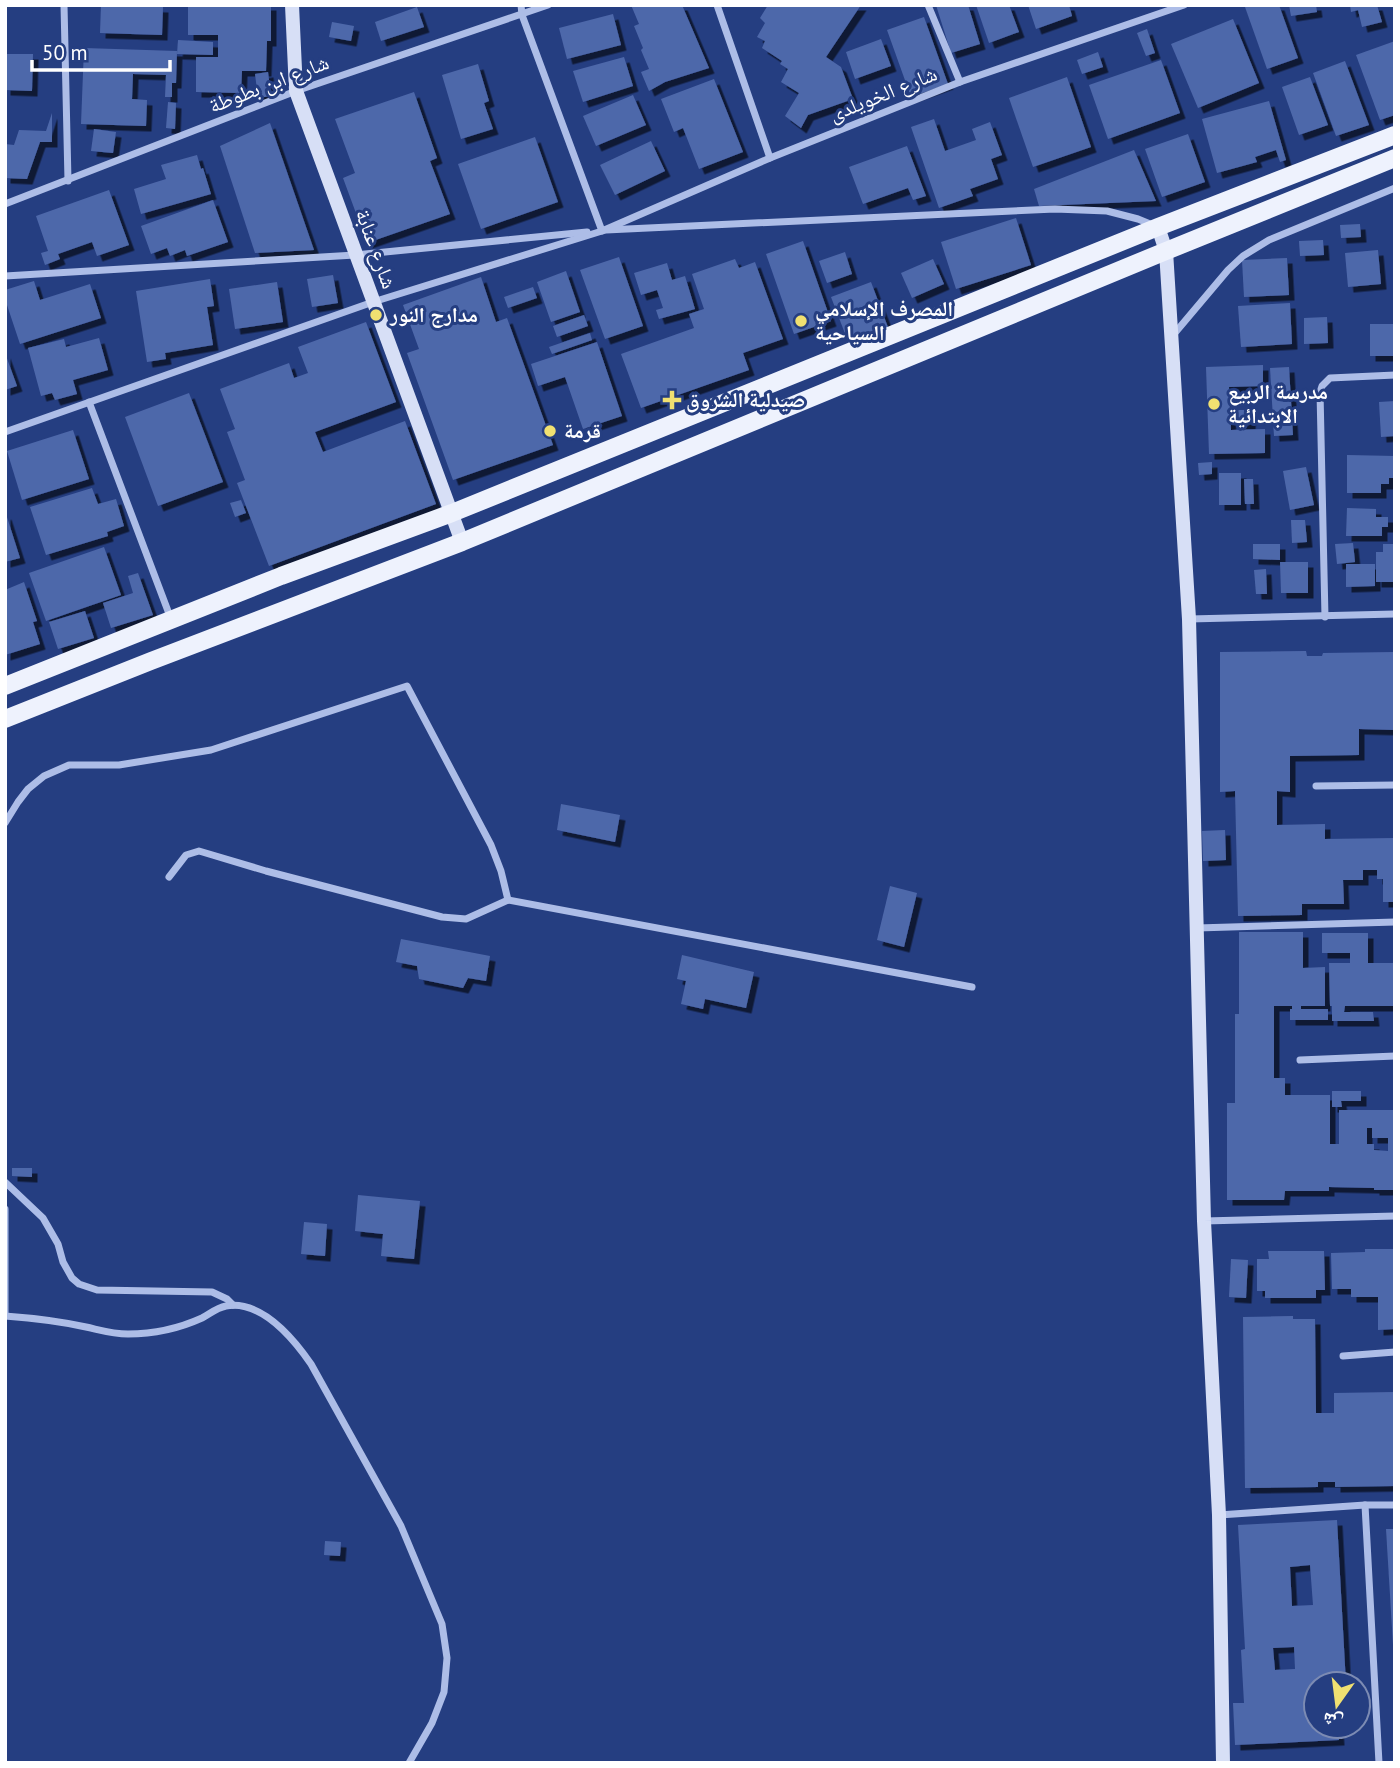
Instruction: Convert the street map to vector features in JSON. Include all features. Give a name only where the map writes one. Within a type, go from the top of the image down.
[{"type":"main road","points":[[5,685],[281,576],[452,513],[1395,135]]},
{"type":"main road","points":[[5,719],[462,542],[1395,159]]},
{"type":"street","points":[[64,5],[68,181]]},
{"type":"street","name":"شارع عنابة","points":[[292,5],[296,91],[462,542]]},
{"type":"street","points":[[521,5],[522,15],[602,231]]},
{"type":"street","name":"شارع ابن بطوطة","points":[[5,204],[296,91],[548,5]]},
{"type":"street","points":[[718,5],[770,158]]},
{"type":"street","points":[[928,5],[960,82]]},
{"type":"street","name":"شارع الخويلدى","points":[[602,231],[770,158],[960,82],[1184,5]]},
{"type":"street","points":[[1171,337],[1243,256],[1269,240],[1395,188]]},
{"type":"street","points":[[5,276],[355,254],[602,231],[1055,209],[1107,211],[1138,219],[1158,228],[1166,251],[1189,619],[1204,1221],[1219,1516],[1223,1763]]},
{"type":"street","points":[[5,432],[373,302],[602,231]]},
{"type":"street","points":[[1325,617],[1320,392],[1330,378],[1395,375]]},
{"type":"street","points":[[89,402],[171,620]]},
{"type":"street","points":[[1189,619],[1395,614]]},
{"type":"street","points":[[5,824],[28,789],[44,776],[69,765],[119,765],[211,750],[407,686],[491,845],[501,870],[508,900]]},
{"type":"street","points":[[1316,786],[1395,785]]},
{"type":"street","points":[[169,877],[186,855],[198,851],[442,917],[466,919],[508,900],[972,987]]},
{"type":"street","points":[[1197,928],[1395,922]]},
{"type":"street","points":[[1300,1060],[1395,1056]]},
{"type":"street","points":[[5,1182],[43,1218],[58,1244],[66,1271],[79,1284],[97,1290],[212,1292],[228,1299],[233,1306]]},
{"type":"street","points":[[5,1209],[5,1316],[128,1334],[182,1325],[204,1317],[217,1308],[250,1308],[288,1334],[303,1352],[401,1526],[437,1608],[446,1641],[447,1675],[439,1708],[410,1763]]},
{"type":"street","points":[[1204,1221],[1395,1216]]},
{"type":"street","points":[[1343,1356],[1395,1352]]},
{"type":"street","points":[[1219,1516],[1395,1505]]},
{"type":"street","points":[[1365,1506],[1379,1763]]},
{"type":"building","points":[[101,5],[163,7],[162,35],[100,33]]},
{"type":"building","points":[[188,5],[271,5],[271,41],[267,41],[266,71],[242,71],[241,93],[196,92],[196,57],[218,57],[218,35],[188,35]]},
{"type":"building","points":[[631,5],[682,5],[709,68],[665,82],[649,91],[641,72],[649,69],[634,26],[639,24]]},
{"type":"building","points":[[768,5],[861,5],[826,57],[841,67],[853,99],[808,115],[801,128],[785,116],[799,93],[781,82],[788,69],[780,64],[782,61],[762,48],[765,41],[757,37],[765,23],[760,18]]},
{"type":"building","points":[[936,5],[968,5],[980,44],[951,53]]},
{"type":"building","points":[[976,5],[1009,5],[1019,32],[989,43]]},
{"type":"building","points":[[1028,5],[1069,5],[1072,16],[1036,29]]},
{"type":"building","points":[[1279,5],[1298,58],[1267,69],[1245,7]]},
{"type":"building","points":[[1289,5],[1316,5],[1317,12],[1291,16]]},
{"type":"building","points":[[1350,5],[1377,5],[1382,22],[1362,27],[1358,10],[1351,12]]},
{"type":"building","points":[[417,7],[424,27],[381,41],[375,22]]},
{"type":"building","points":[[613,14],[621,45],[567,59],[559,28]]},
{"type":"building","points":[[924,17],[948,84],[911,97],[887,30]]},
{"type":"building","points":[[1233,19],[1259,83],[1198,108],[1171,44]]},
{"type":"building","points":[[332,22],[354,26],[351,41],[329,37]]},
{"type":"building","points":[[1147,29],[1155,53],[1146,56],[1137,33]]},
{"type":"building","points":[[881,39],[891,66],[855,79],[846,52]]},
{"type":"building","points":[[178,40],[213,42],[213,55],[177,54]]},
{"type":"building","points":[[1395,41],[1395,115],[1380,120],[1356,55]]},
{"type":"building","points":[[84,48],[177,51],[176,83],[172,83],[172,97],[165,97],[166,75],[133,74],[132,99],[147,100],[146,126],[81,124]]},
{"type":"building","points":[[1098,52],[1103,67],[1082,74],[1077,60]]},
{"type":"building","points":[[5,54],[33,54],[32,91],[5,90]]},
{"type":"building","points":[[624,57],[633,86],[583,102],[573,71]]},
{"type":"building","points":[[1161,60],[1180,113],[1108,139],[1089,85]]},
{"type":"building","points":[[1345,61],[1369,125],[1336,136],[1313,73]]},
{"type":"building","points":[[478,64],[489,101],[484,103],[493,129],[461,139],[442,75]]},
{"type":"building","points":[[268,72],[271,96],[258,98],[255,74]]},
{"type":"building","points":[[1067,77],[1091,147],[1033,167],[1009,98]]},
{"type":"building","points":[[1310,77],[1328,125],[1299,135],[1282,87]]},
{"type":"building","points":[[714,79],[743,152],[699,169],[683,128],[674,132],[661,99]]},
{"type":"building","points":[[414,92],[437,158],[430,161],[450,214],[367,243],[343,178],[355,173],[335,119]]},
{"type":"building","points":[[633,95],[646,125],[596,146],[583,116]]},
{"type":"building","points":[[1269,101],[1286,160],[1280,162],[1276,150],[1255,157],[1257,162],[1217,173],[1202,119]]},
{"type":"building","points":[[168,102],[176,103],[175,129],[166,128]]},
{"type":"building","points":[[52,113],[52,142],[40,142],[27,179],[5,178],[5,144],[14,145],[19,130],[46,131]]},
{"type":"building","points":[[934,119],[945,151],[976,140],[972,129],[990,122],[1002,155],[991,159],[998,179],[970,189],[973,196],[939,208],[911,127]]},
{"type":"building","points":[[270,123],[314,250],[255,253],[220,146]]},
{"type":"building","points":[[94,129],[116,132],[113,153],[91,151]]},
{"type":"building","points":[[1188,134],[1205,182],[1162,197],[1145,149]]},
{"type":"building","points":[[535,137],[558,202],[481,229],[458,164]]},
{"type":"building","points":[[651,141],[665,171],[615,195],[600,165]]},
{"type":"building","points":[[907,146],[926,196],[913,200],[908,188],[863,204],[849,167]]},
{"type":"building","points":[[1134,150],[1156,201],[1039,206],[1034,189]]},
{"type":"building","points":[[197,155],[211,194],[141,214],[134,189],[166,179],[161,165]]},
{"type":"building","points":[[109,190],[129,245],[97,256],[92,242],[58,254],[60,259],[45,265],[41,253],[48,251],[36,216]]},
{"type":"building","points":[[213,200],[228,242],[187,256],[185,250],[170,256],[167,248],[151,254],[141,226]]},
{"type":"building","points":[[1016,218],[1031,265],[956,289],[941,242]]},
{"type":"building","points":[[1360,224],[1361,237],[1341,238],[1340,225]]},
{"type":"building","points":[[1323,240],[1324,255],[1300,256],[1299,241]]},
{"type":"building","points":[[803,241],[831,321],[794,334],[766,254]]},
{"type":"building","points":[[1378,250],[1381,284],[1348,287],[1345,253]]},
{"type":"building","points":[[845,252],[852,274],[827,283],[819,261]]},
{"type":"building","points":[[619,257],[643,326],[605,339],[580,270]]},
{"type":"building","points":[[1287,258],[1289,295],[1244,297],[1242,260]]},
{"type":"building","points":[[735,259],[739,268],[755,262],[783,339],[743,353],[749,370],[641,408],[621,354],[694,328],[689,314],[704,309],[692,274]]},
{"type":"building","points":[[933,259],[944,284],[912,298],[901,273]]},
{"type":"building","points":[[667,263],[672,280],[685,276],[695,309],[659,319],[656,310],[663,308],[657,290],[641,295],[634,273]]},
{"type":"building","points":[[566,271],[580,312],[551,322],[537,282]]},
{"type":"building","points":[[333,275],[338,303],[312,307],[307,279]]},
{"type":"building","points":[[481,277],[496,322],[507,318],[553,445],[453,480],[407,353],[419,349],[403,305]]},
{"type":"building","points":[[210,279],[214,306],[207,307],[213,345],[165,353],[166,359],[147,362],[136,291]]},
{"type":"building","points":[[34,281],[40,300],[90,284],[101,318],[20,344],[5,299],[5,290]]},
{"type":"building","points":[[277,282],[283,322],[235,329],[229,289]]},
{"type":"building","points":[[871,282],[889,330],[849,344],[831,297]]},
{"type":"building","points":[[533,287],[537,298],[508,308],[504,297]]},
{"type":"building","points":[[1290,303],[1292,344],[1241,347],[1238,306]]},
{"type":"building","points":[[584,315],[588,326],[557,337],[553,326]]},
{"type":"building","points":[[1327,317],[1328,343],[1304,344],[1304,318]]},
{"type":"building","points":[[366,322],[396,402],[315,432],[323,452],[405,421],[436,504],[269,566],[237,483],[245,480],[227,432],[235,429],[220,389],[289,363],[294,378],[308,373],[298,347]]},
{"type":"building","points":[[1370,324],[1395,324],[1395,356],[1370,356]]},
{"type":"building","points":[[590,333],[592,340],[552,354],[549,347]]},
{"type":"building","points":[[99,338],[108,370],[73,380],[77,394],[55,400],[52,393],[41,396],[28,348],[64,339],[66,347]]},
{"type":"building","points":[[597,342],[622,416],[583,429],[565,377],[538,386],[531,364]]},
{"type":"building","points":[[5,353],[17,386],[5,390]]},
{"type":"building","points":[[1263,365],[1263,386],[1229,387],[1231,430],[1265,429],[1265,453],[1209,454],[1206,367]]},
{"type":"building","points":[[1289,367],[1293,435],[1274,436],[1270,368]]},
{"type":"building","points":[[189,393],[223,482],[158,506],[125,417]]},
{"type":"building","points":[[1395,401],[1395,436],[1381,437],[1379,402]]},
{"type":"building","points":[[1235,410],[1251,410],[1250,425],[1234,424]]},
{"type":"building","points":[[73,430],[89,479],[22,500],[7,451]]},
{"type":"building","points":[[1347,455],[1395,456],[1395,478],[1389,478],[1389,484],[1381,484],[1381,493],[1347,493]]},
{"type":"building","points":[[1212,462],[1212,474],[1199,475],[1198,463]]},
{"type":"building","points":[[1306,467],[1314,505],[1290,510],[1283,471]]},
{"type":"building","points":[[1219,473],[1241,473],[1241,505],[1219,505]]},
{"type":"building","points":[[1244,479],[1253,479],[1254,504],[1245,504]]},
{"type":"building","points":[[92,488],[98,504],[116,499],[124,526],[107,532],[108,536],[46,555],[30,507]]},
{"type":"building","points":[[241,500],[246,513],[235,517],[230,503]]},
{"type":"building","points":[[1347,508],[1376,509],[1376,517],[1388,517],[1388,527],[1382,527],[1382,536],[1346,536]]},
{"type":"building","points":[[5,515],[20,558],[5,562]]},
{"type":"building","points":[[1291,520],[1305,520],[1307,542],[1292,543]]},
{"type":"building","points":[[1353,543],[1355,562],[1337,564],[1335,544]]},
{"type":"building","points":[[1253,544],[1280,544],[1280,560],[1253,559]]},
{"type":"building","points":[[1383,544],[1395,544],[1395,582],[1376,582],[1376,552],[1383,552]]},
{"type":"building","points":[[104,547],[121,595],[46,621],[29,573]]},
{"type":"building","points":[[1280,562],[1308,562],[1308,593],[1281,593]]},
{"type":"building","points":[[1346,564],[1375,564],[1375,586],[1346,587]]},
{"type":"building","points":[[1266,569],[1267,594],[1256,594],[1254,570]]},
{"type":"building","points":[[138,573],[153,615],[111,628],[103,603],[133,593],[128,576]]},
{"type":"building","points":[[24,582],[37,621],[33,622],[40,644],[5,655],[5,590]]},
{"type":"building","points":[[85,611],[94,638],[58,649],[49,622]]},
{"type":"building","points":[[1306,651],[1307,656],[1322,656],[1323,653],[1395,652],[1395,730],[1359,729],[1359,755],[1290,756],[1290,792],[1277,791],[1277,825],[1325,824],[1325,839],[1395,838],[1395,902],[1383,902],[1383,879],[1377,879],[1377,870],[1363,870],[1363,880],[1343,880],[1344,904],[1302,904],[1302,915],[1238,916],[1235,791],[1220,792],[1220,652]]},
{"type":"building","points":[[561,804],[620,815],[615,842],[557,830]]},
{"type":"building","points":[[1225,830],[1226,860],[1203,861],[1202,831]]},
{"type":"building","points":[[890,886],[917,893],[904,947],[877,940]]},
{"type":"building","points":[[1239,932],[1303,932],[1303,968],[1325,967],[1325,1006],[1301,1006],[1301,1009],[1328,1009],[1328,1020],[1290,1020],[1292,1006],[1274,1006],[1274,1078],[1285,1078],[1285,1095],[1330,1095],[1330,1144],[1339,1144],[1339,1110],[1395,1110],[1395,1190],[1329,1187],[1329,1191],[1285,1191],[1284,1200],[1227,1200],[1227,1103],[1235,1103],[1235,1014],[1239,1014]],"holes":[[[1367,1128],[1372,1128],[1372,1138],[1388,1138],[1388,1151],[1374,1150],[1374,1144],[1367,1144]]]},
{"type":"building","points":[[1322,933],[1368,933],[1368,963],[1395,963],[1395,1006],[1345,1006],[1344,1012],[1373,1012],[1374,1021],[1332,1021],[1329,963],[1350,963],[1350,953],[1322,953]]},
{"type":"building","points":[[401,939],[490,956],[486,981],[468,978],[463,988],[419,979],[417,966],[396,962]]},
{"type":"building","points":[[682,955],[754,972],[746,1008],[705,999],[703,1009],[681,1004],[686,981],[677,979]]},
{"type":"building","points":[[1332,1091],[1361,1091],[1361,1101],[1341,1101],[1342,1107],[1332,1107]]},
{"type":"building","points":[[12,1168],[32,1168],[32,1177],[12,1176]]},
{"type":"building","points":[[358,1195],[420,1201],[414,1259],[381,1256],[383,1234],[355,1231]]},
{"type":"building","points":[[304,1222],[327,1224],[325,1256],[301,1254]]},
{"type":"building","points":[[1365,1249],[1395,1249],[1395,1329],[1378,1330],[1378,1297],[1351,1297],[1351,1289],[1332,1289],[1331,1253],[1365,1252]]},
{"type":"building","points":[[1268,1251],[1324,1251],[1325,1290],[1316,1290],[1316,1298],[1265,1298],[1265,1291],[1257,1291],[1257,1259],[1269,1259]]},
{"type":"building","points":[[1231,1259],[1248,1260],[1246,1298],[1229,1297]]},
{"type":"building","points":[[1293,1316],[1293,1319],[1315,1319],[1316,1413],[1334,1413],[1334,1393],[1395,1392],[1395,1486],[1335,1487],[1335,1482],[1318,1482],[1318,1487],[1245,1488],[1243,1317]]},
{"type":"building","points":[[1337,1520],[1345,1670],[1302,1670],[1302,1740],[1339,1740],[1235,1745],[1233,1703],[1244,1703],[1241,1650],[1245,1649],[1238,1525]],"holes":[[[1310,1565],[1313,1605],[1292,1606],[1290,1567]],[[1294,1647],[1295,1669],[1275,1670],[1273,1648]]]},
{"type":"building","points":[[1386,1529],[1395,1529],[1395,1645],[1393,1645]]},
{"type":"building","points":[[325,1541],[341,1542],[340,1556],[324,1555]]},
{"type":"place","name":"مدارج النور","points":[[376,315]]},
{"type":"place","name":"المصرف الإسلامي السياحية","points":[[801,321]]},
{"type":"place","name":"صيدلية الشروق","points":[[672,400]]},
{"type":"place","name":"مدرسة الربيع الابتدائية","points":[[1214,404]]},
{"type":"place","name":"قرمة","points":[[550,431]]}]
